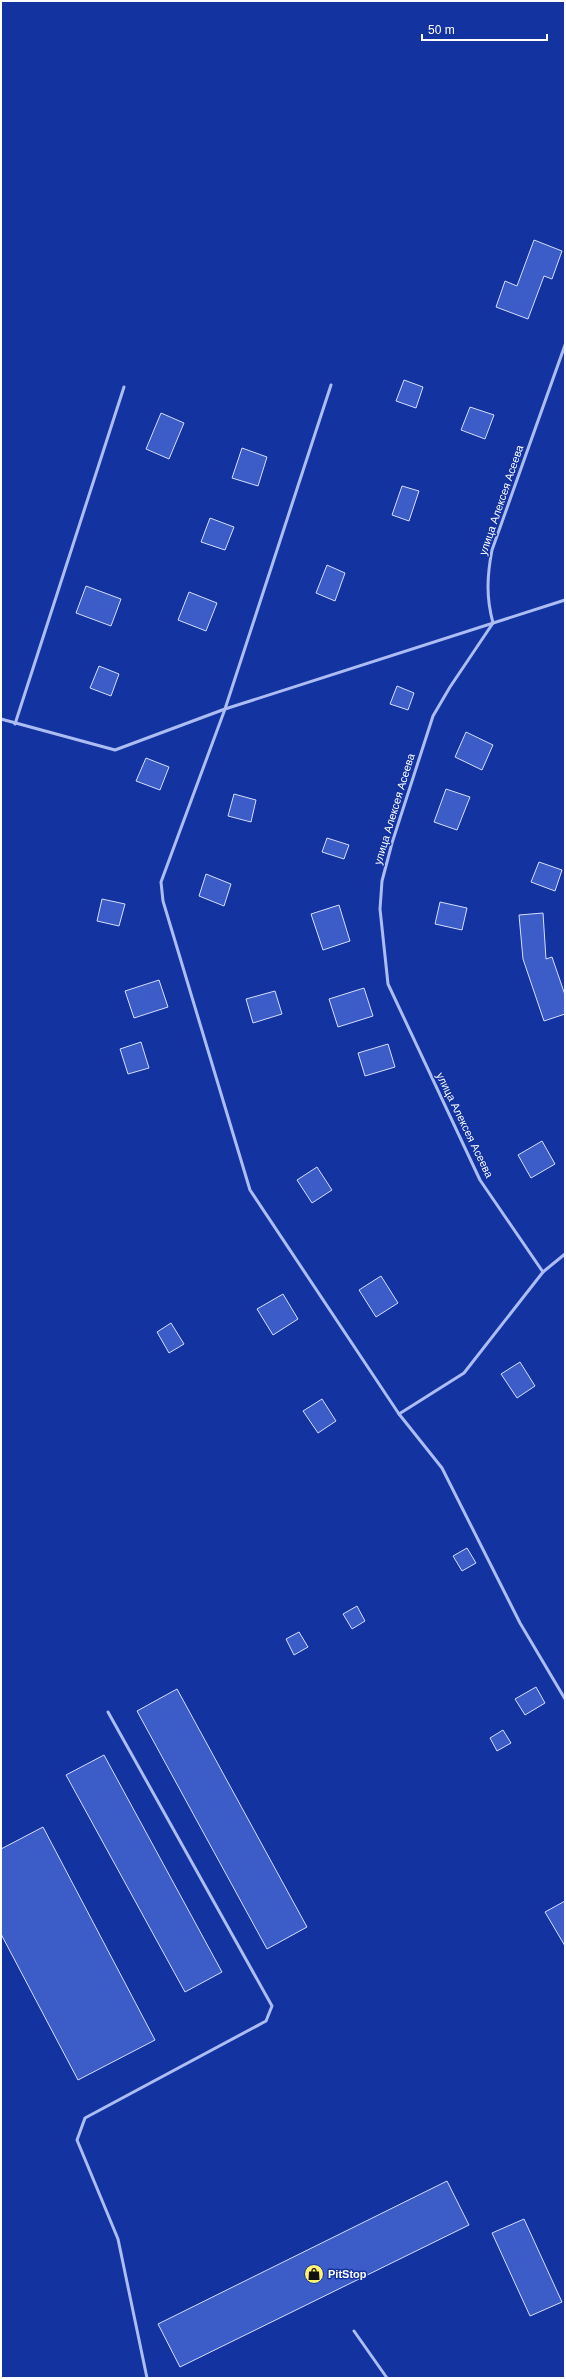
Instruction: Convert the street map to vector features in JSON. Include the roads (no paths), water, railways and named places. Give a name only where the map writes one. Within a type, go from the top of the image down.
[{"type":"lane","name":"улица Алексея Асеева","points":[[543,1272],[480,1180],[388,984],[380,909],[382,881],[392,843],[433,716],[450,687],[493,623],[487,591],[492,550],[565,345]]},
{"type":"lane","points":[[331,385],[225,709],[161,882],[163,901],[250,1190],[399,1414],[442,1468],[520,1623],[565,1698]]},
{"type":"lane","points":[[14,724],[124,387]]},
{"type":"lane","points":[[1,719],[14,724],[115,750],[225,709],[565,600]]},
{"type":"lane","points":[[399,1414],[464,1373],[543,1272],[565,1254]]},
{"type":"lane","points":[[108,1712],[272,2006],[266,2021],[85,2118],[77,2140],[118,2239],[147,2378]]},
{"type":"lane","points":[[354,2331],[387,2378]]},
{"type":"place","name":"PitStop","points":[[314,2274]]}]
